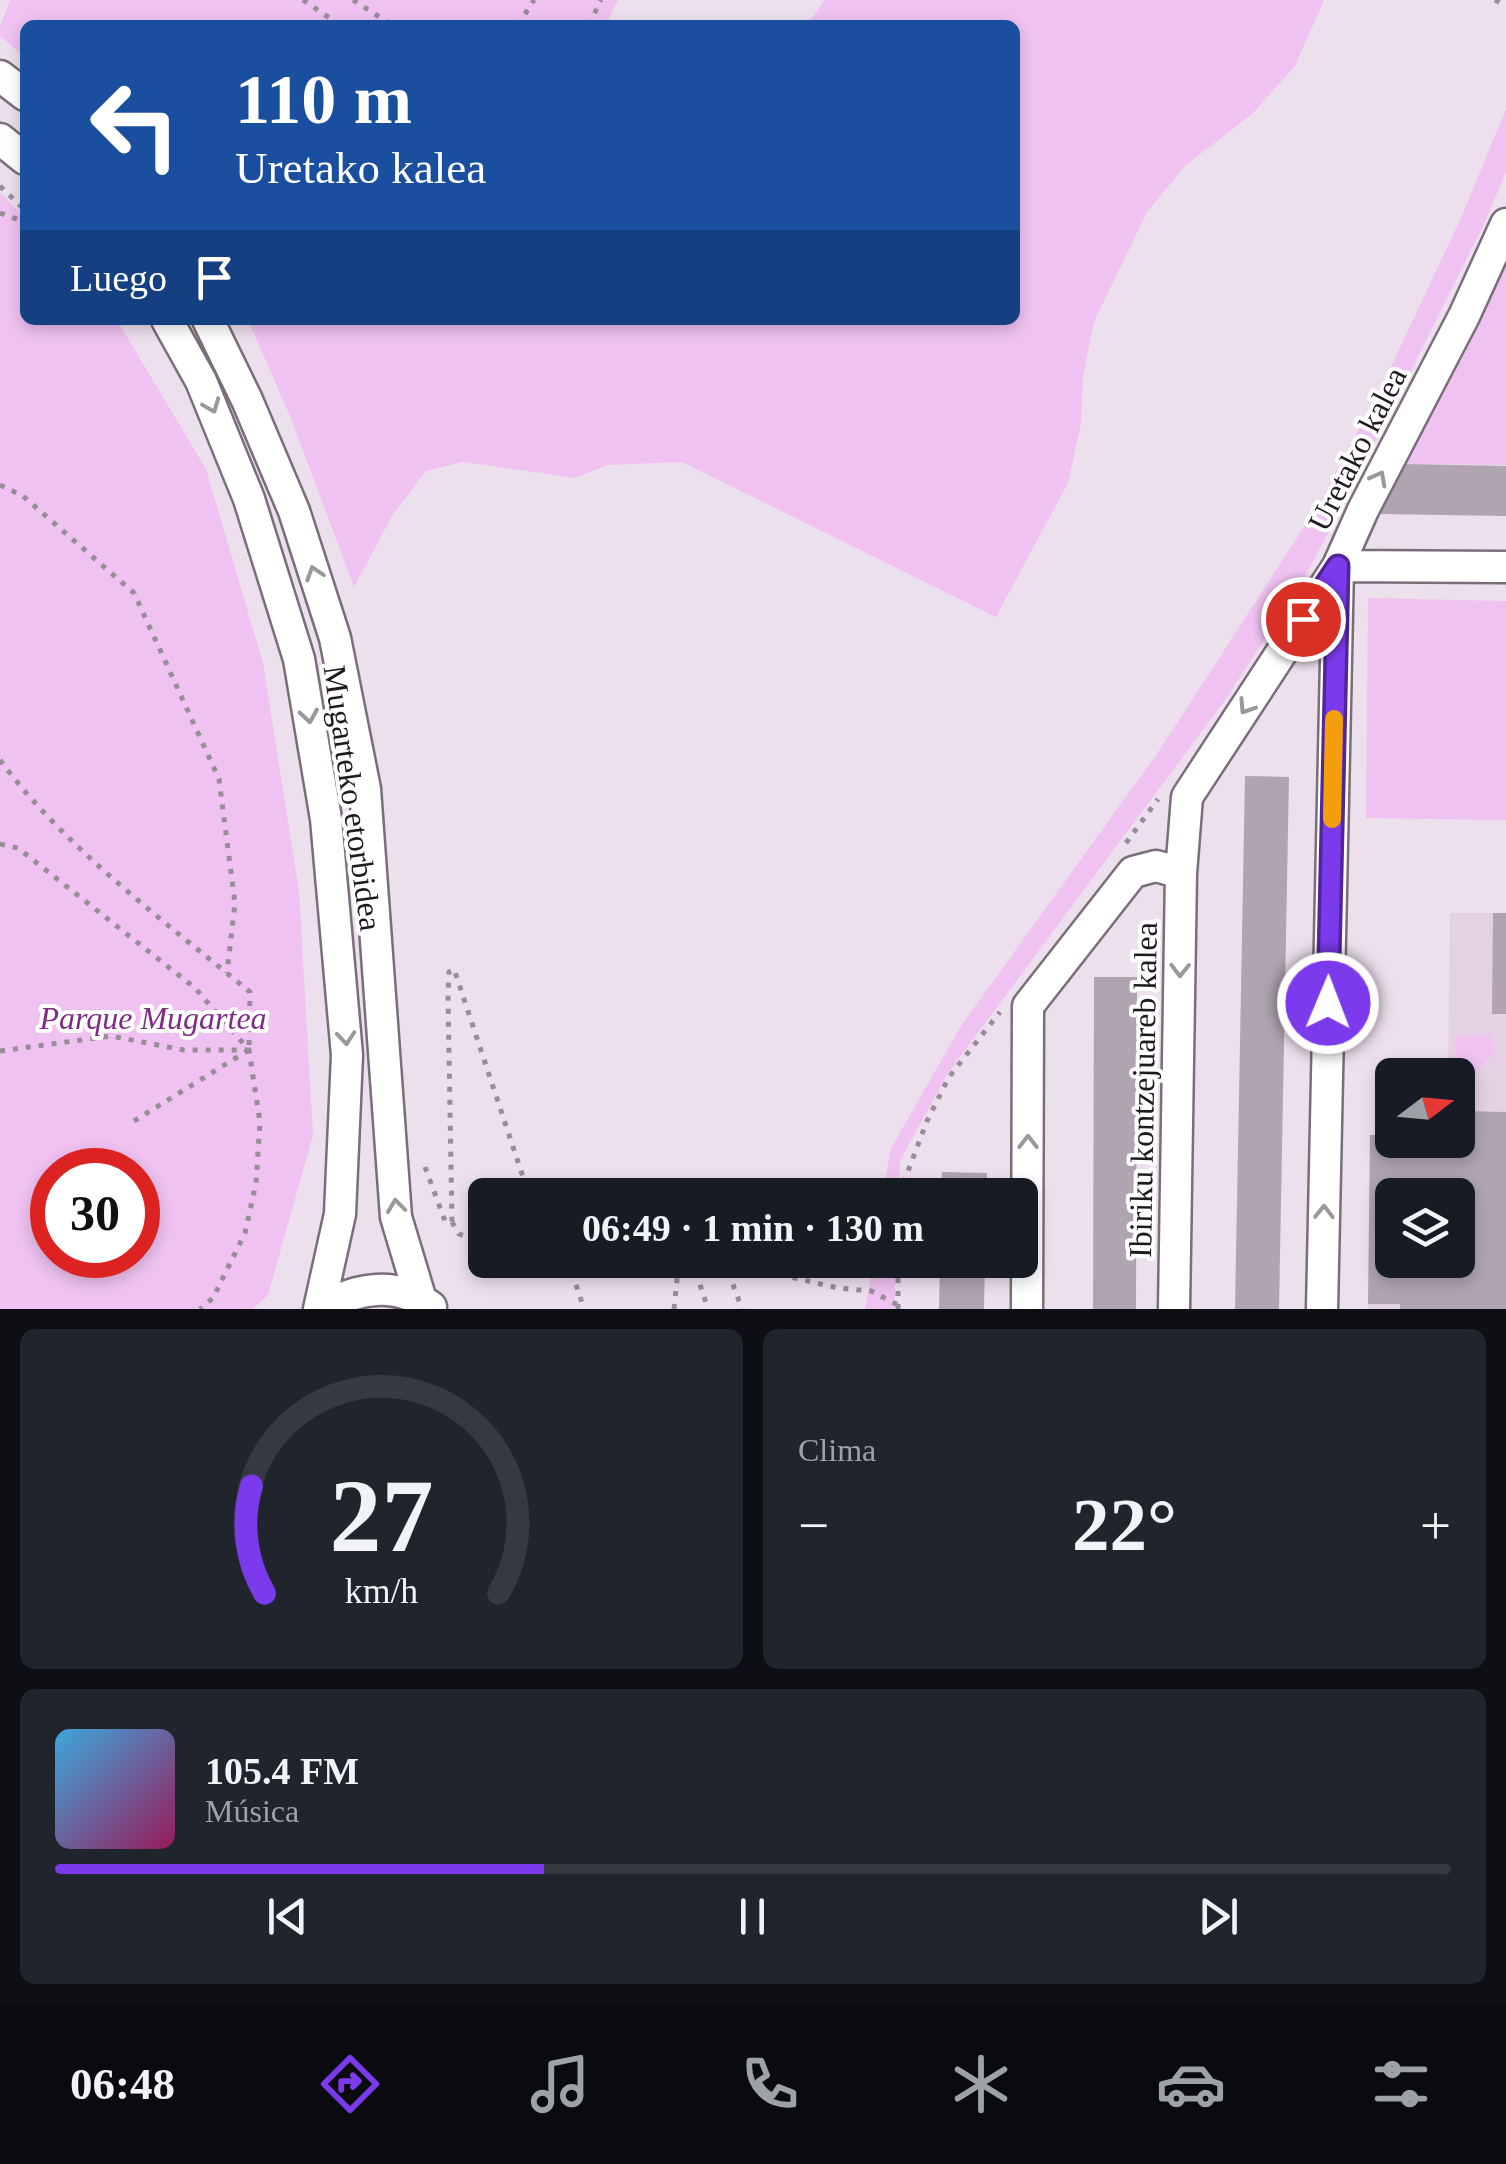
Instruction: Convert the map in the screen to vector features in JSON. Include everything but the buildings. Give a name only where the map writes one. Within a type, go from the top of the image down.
[{"type":"street","points":[[0,76],[20,91]]},
{"type":"street","name":"Uretako kalea","points":[[1181,872],[1187,797],[1338,566],[1506,224]]},
{"type":"street","name":"Mugarteko etorbidea","points":[[170,325],[202,381],[255,517],[300,658],[326,819],[347,1055],[340,1214],[320,1309]]},
{"type":"street","name":"Mugarteko etorbidea","points":[[210,325],[294,512],[335,638],[365,789],[396,1216],[427,1304]]},
{"type":"street","points":[[1322,1309],[1338,566],[1506,567]]},
{"type":"street","points":[[1028,1309],[1028,1006],[1132,872],[1156,866],[1181,872]]},
{"type":"street","name":"Ibiriku kontzejuareb kalea","points":[[1174,1309],[1181,872]]},
{"type":"street","points":[[320,1309],[368,1289],[396,1290],[427,1304]]},
{"type":"path","points":[[303,0],[333,20]]},
{"type":"path","points":[[353,0],[384,20]]},
{"type":"path","points":[[1495,0],[1506,6]]},
{"type":"path","points":[[0,186],[20,205]]},
{"type":"path","points":[[0,486],[23,496],[134,593],[219,779],[235,903],[227,973]]},
{"type":"path","points":[[0,760],[30,801],[250,992],[249,1050],[260,1122],[256,1183],[245,1233],[213,1298],[200,1309]]},
{"type":"path","points":[[0,844],[18,848],[195,988],[249,1050]]},
{"type":"path","points":[[468,1237],[459,1234],[452,1222],[448,996],[449,972],[454,969],[523,1178]]},
{"type":"path","points":[[905,1178],[926,1121],[949,1077],[1004,1007]]},
{"type":"path","points":[[0,1051],[111,1036],[184,1050],[249,1050]]},
{"type":"path","points":[[134,1121],[249,1050]]},
{"type":"path","points":[[425,1167],[445,1222],[452,1222]]},
{"type":"path","points":[[574,1278],[584,1309]]},
{"type":"path","points":[[674,1309],[677,1278]]},
{"type":"path","points":[[698,1278],[708,1309]]},
{"type":"path","points":[[731,1278],[742,1309]]},
{"type":"path","points":[[795,1278],[838,1288],[871,1290],[898,1307]]},
{"type":"path","points":[[898,1278],[898,1307]]},
{"type":"shaded area","points":[[1450,913],[1506,913],[1506,1309],[1368,1309],[1370,1135],[1375,1135],[1375,1158],[1475,1158],[1475,1058],[1448,1058]]},
{"type":"green space","points":[[10,0],[618,0],[608,20],[20,20],[20,53],[0,36]]},
{"type":"green space","points":[[825,0],[1324,0],[1295,66],[1252,114],[1186,165],[1147,212],[1094,322],[1083,377],[1081,424],[1068,483],[996,617],[682,462],[608,465],[575,478],[463,462],[426,471],[392,516],[354,587],[290,416],[250,325],[1020,325],[1020,20],[811,20]]},
{"type":"green space","points":[[1506,109],[1506,172],[1485,222],[1299,587],[1225,700],[948,1073],[900,1161],[900,1178],[886,1178],[890,1150],[961,1026],[1161,748],[1320,502],[1386,377],[1461,218]]},
{"type":"green space","name":"Parque Mugartea","points":[[0,192],[20,214],[20,325],[120,325],[206,469],[263,663],[299,891],[313,1135],[268,1295],[253,1309],[0,1309]]},
{"type":"green space","points":[[1506,248],[1506,465],[1405,464]]},
{"type":"green space","points":[[1368,598],[1506,601],[1506,820],[1366,818]]},
{"type":"green space","points":[[1492,1034],[1494,1053],[1475,1073],[1475,1058],[1455,1058],[1456,1036]]},
{"type":"green space","points":[[871,1278],[895,1278],[894,1309],[865,1309]]},
{"type":"slow traffic","points":[[1332,819],[1334,719]]},
{"type":"route","points":[[1303,619],[1338,566],[1328,1003]]}]
